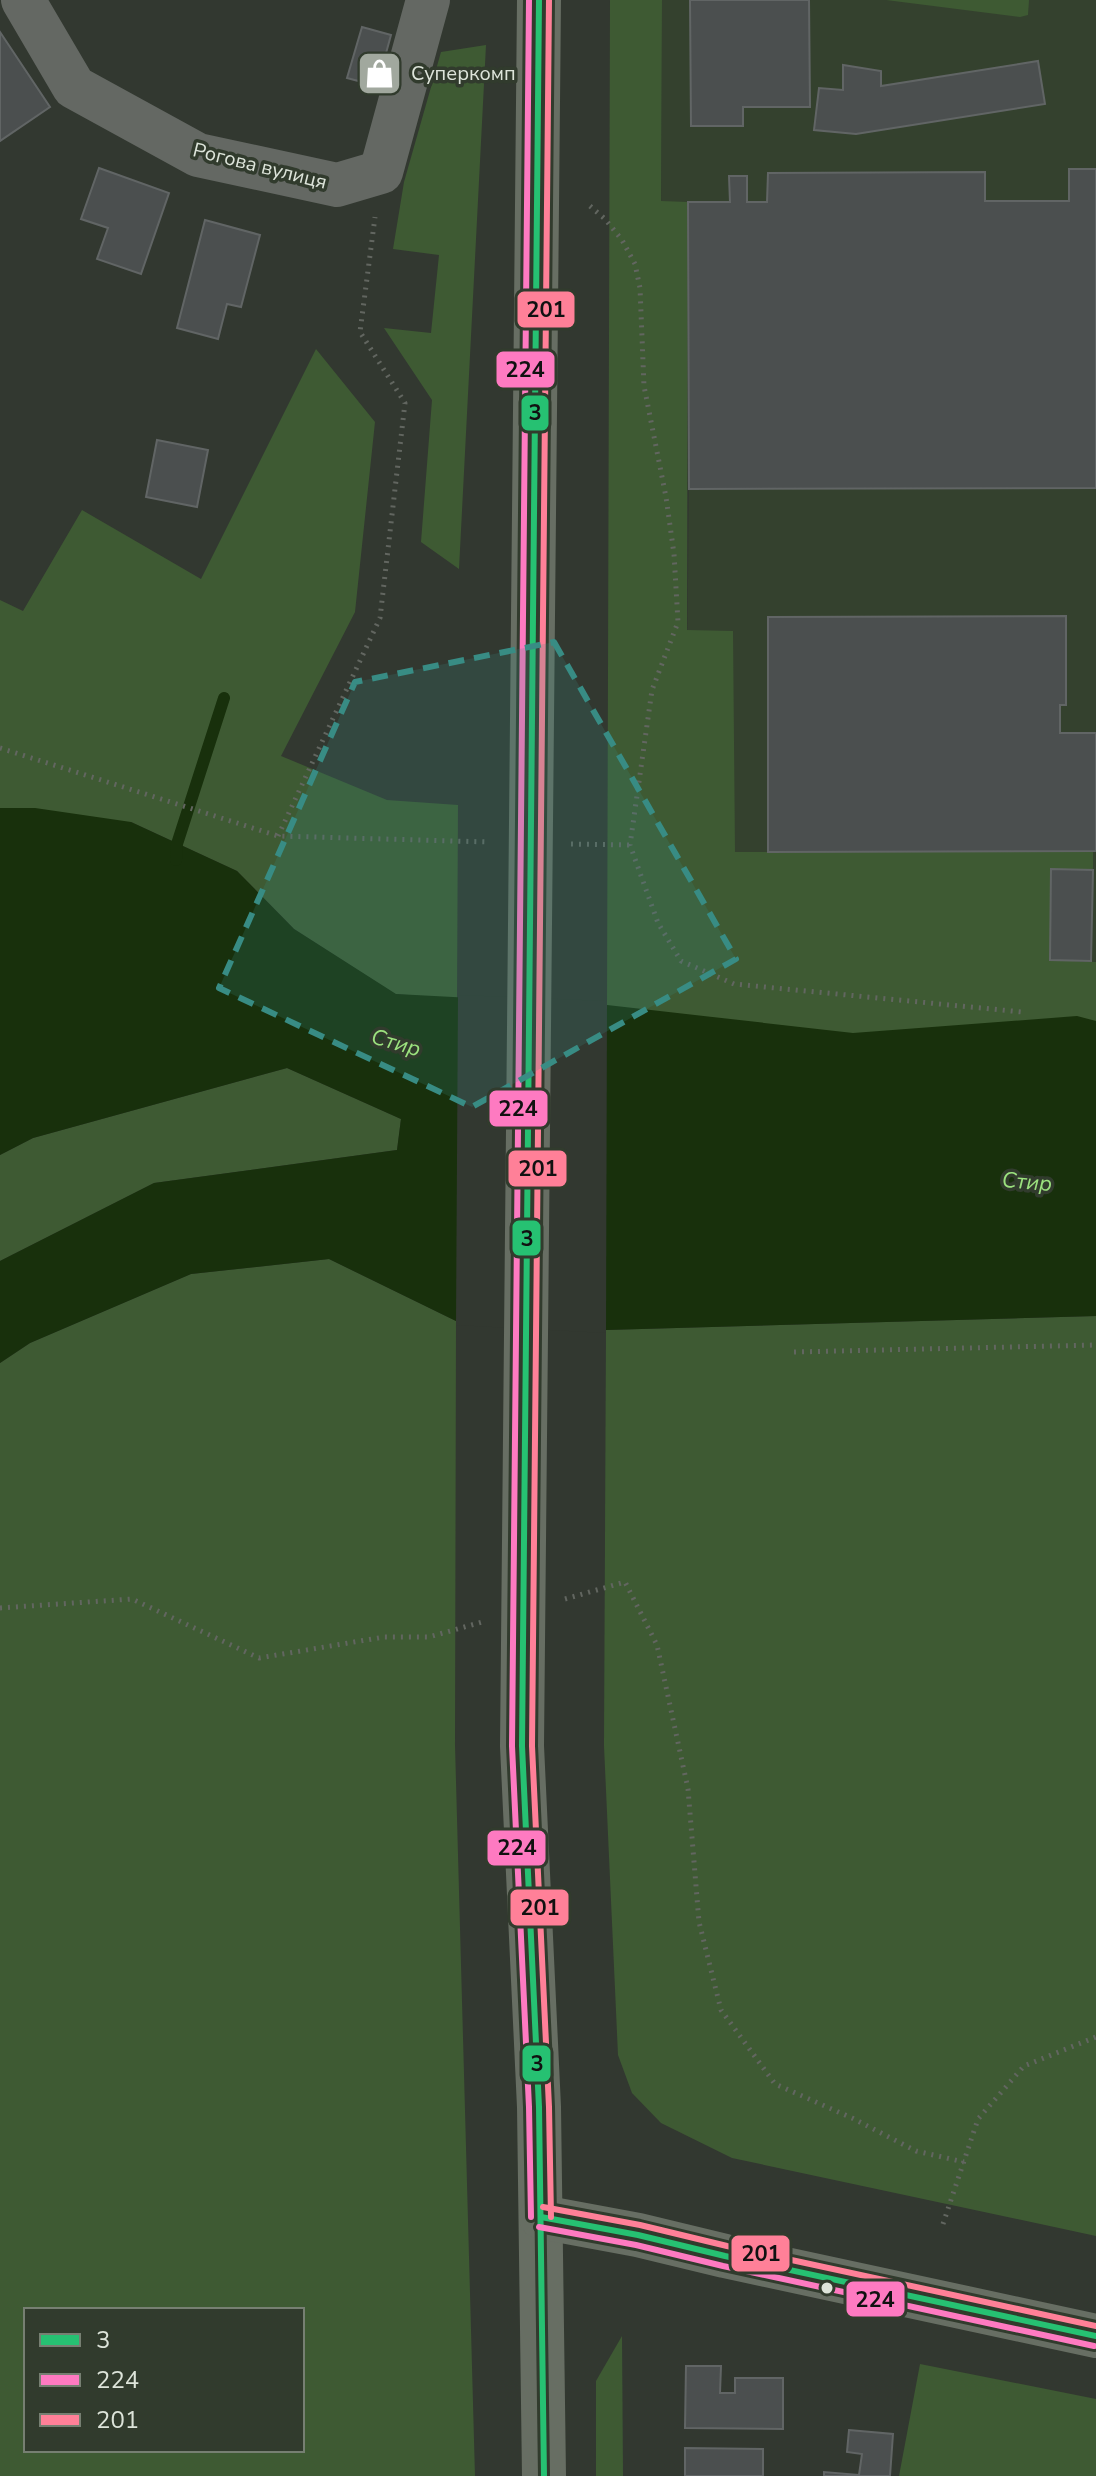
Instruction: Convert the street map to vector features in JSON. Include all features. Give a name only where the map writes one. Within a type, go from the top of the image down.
[{"type":"main road","points":[[539,0],[522,1746],[539,2107],[544,2476]]},
{"type":"main road","points":[[541,2217],[638,2235],[1096,2336]]},
{"type":"street","name":"Рогова вулиця","points":[[23,0],[74,87],[198,155],[337,185],[381,172]]},
{"type":"street","points":[[381,172],[428,0]]},
{"type":"path","points":[[278,836],[380,618],[405,403],[360,332],[381,172]]},
{"type":"path","points":[[590,206],[622,240],[635,264],[640,288],[644,386],[674,554],[678,622],[652,690],[630,845],[658,923],[681,961],[734,984],[1022,1012]]},
{"type":"path","points":[[0,748],[278,836],[502,842]]},
{"type":"path","points":[[566,844],[630,845]]},
{"type":"path","points":[[794,1352],[1096,1345]]},
{"type":"path","points":[[943,2224],[978,2119],[1024,2066],[1096,2037]]},
{"type":"highlighted area","points":[[554,642],[736,959],[472,1107],[219,988],[355,682]]},
{"type":"shaded area","points":[[610,0],[662,0],[661,201],[688,202],[687,630],[733,631],[735,852],[1093,852],[1093,869],[1051,869],[1050,960],[1096,962],[1096,1150],[706,1099],[607,1005]]},
{"type":"shaded area","points":[[662,0],[1096,0],[1096,962],[1050,960],[685,851],[688,202],[661,202]]},
{"type":"shaded area","points":[[886,0],[1029,0],[1028,15],[1020,17]]},
{"type":"shaded area","points":[[486,45],[459,569],[421,542],[432,400],[384,328],[431,333],[439,255],[393,249],[404,182],[441,52]]},
{"type":"shaded area","points":[[316,349],[375,422],[355,612],[281,756],[387,800],[458,805],[457,999],[395,994],[294,929],[237,871],[131,822],[0,836],[0,600],[23,611],[82,510],[201,579]]},
{"type":"shaded area","points":[[287,1068],[401,1119],[397,1150],[154,1183],[0,1261],[0,1155],[33,1138]]},
{"type":"shaded area","points":[[329,1259],[456,1321],[455,1745],[475,2476],[0,2476],[0,1363],[30,1343],[191,1274]]},
{"type":"shaded area","points":[[1096,1316],[1096,2236],[732,2158],[661,2123],[632,2093],[618,2055],[604,1746],[606,1330]]},
{"type":"shaded area","points":[[622,2336],[623,2476],[596,2476],[596,2381]]},
{"type":"shaded area","points":[[920,2364],[1096,2399],[1096,2476],[899,2476]]},
{"type":"water","name":"Стир","points":[[0,808],[35,808],[131,822],[237,871],[294,929],[396,994],[607,1005],[853,1033],[1077,1016],[1096,1021],[1096,1316],[606,1330],[456,1321],[329,1259],[191,1274],[30,1343],[0,1363],[0,1261],[154,1183],[397,1150],[401,1119],[287,1068],[33,1138],[0,1155]]},
{"type":"pier","points":[[458,995],[607,1001],[606,1333],[456,1325]]},
{"type":"building","points":[[690,0],[809,0],[810,107],[743,107],[743,126],[691,126]]},
{"type":"building","points":[[362,27],[391,35],[377,86],[347,78]]},
{"type":"building","points":[[0,32],[50,107],[0,141]]},
{"type":"building","points":[[1038,61],[1045,104],[856,134],[814,130],[819,88],[843,90],[843,65],[881,71],[881,86]]},
{"type":"building","points":[[99,168],[169,193],[141,274],[97,259],[108,228],[81,219]]},
{"type":"building","points":[[1069,169],[1096,169],[1096,488],[689,489],[688,202],[730,202],[729,176],[747,176],[747,202],[767,202],[768,173],[985,172],[985,201],[1069,201]]},
{"type":"building","points":[[205,220],[260,235],[241,307],[227,304],[218,339],[177,328]]},
{"type":"building","points":[[157,440],[208,450],[197,507],[146,497]]},
{"type":"building","points":[[1066,616],[1066,705],[1060,705],[1060,733],[1096,733],[1096,851],[768,852],[768,617]]},
{"type":"building","points":[[1051,869],[1093,870],[1091,961],[1050,960]]},
{"type":"building","points":[[686,2366],[721,2366],[720,2393],[735,2393],[735,2378],[783,2378],[783,2429],[685,2428]]},
{"type":"building","points":[[849,2430],[893,2434],[890,2476],[824,2476],[824,2472],[859,2475],[862,2454],[847,2452]]},
{"type":"building","points":[[685,2448],[763,2449],[763,2476],[685,2476]]},
{"type":"waterway","points":[[176,860],[177,844],[224,698]]},
{"type":"transit line","name":"224","points":[[529,0],[512,1746],[529,2107],[531,2217]]},
{"type":"transit line","name":"3","points":[[539,0],[522,1746],[539,2107],[544,2476]]},
{"type":"transit line","name":"201","points":[[549,0],[532,1746],[549,2107],[551,2217]]},
{"type":"transit line","name":"201","points":[[543,2207],[640,2225],[1096,2326]]},
{"type":"transit line","name":"3","points":[[541,2217],[638,2235],[1096,2336]]},
{"type":"transit line","name":"224","points":[[539,2227],[636,2245],[1094,2346]]},
{"type":"place","name":"Суперкомп","points":[[380,73]]}]
